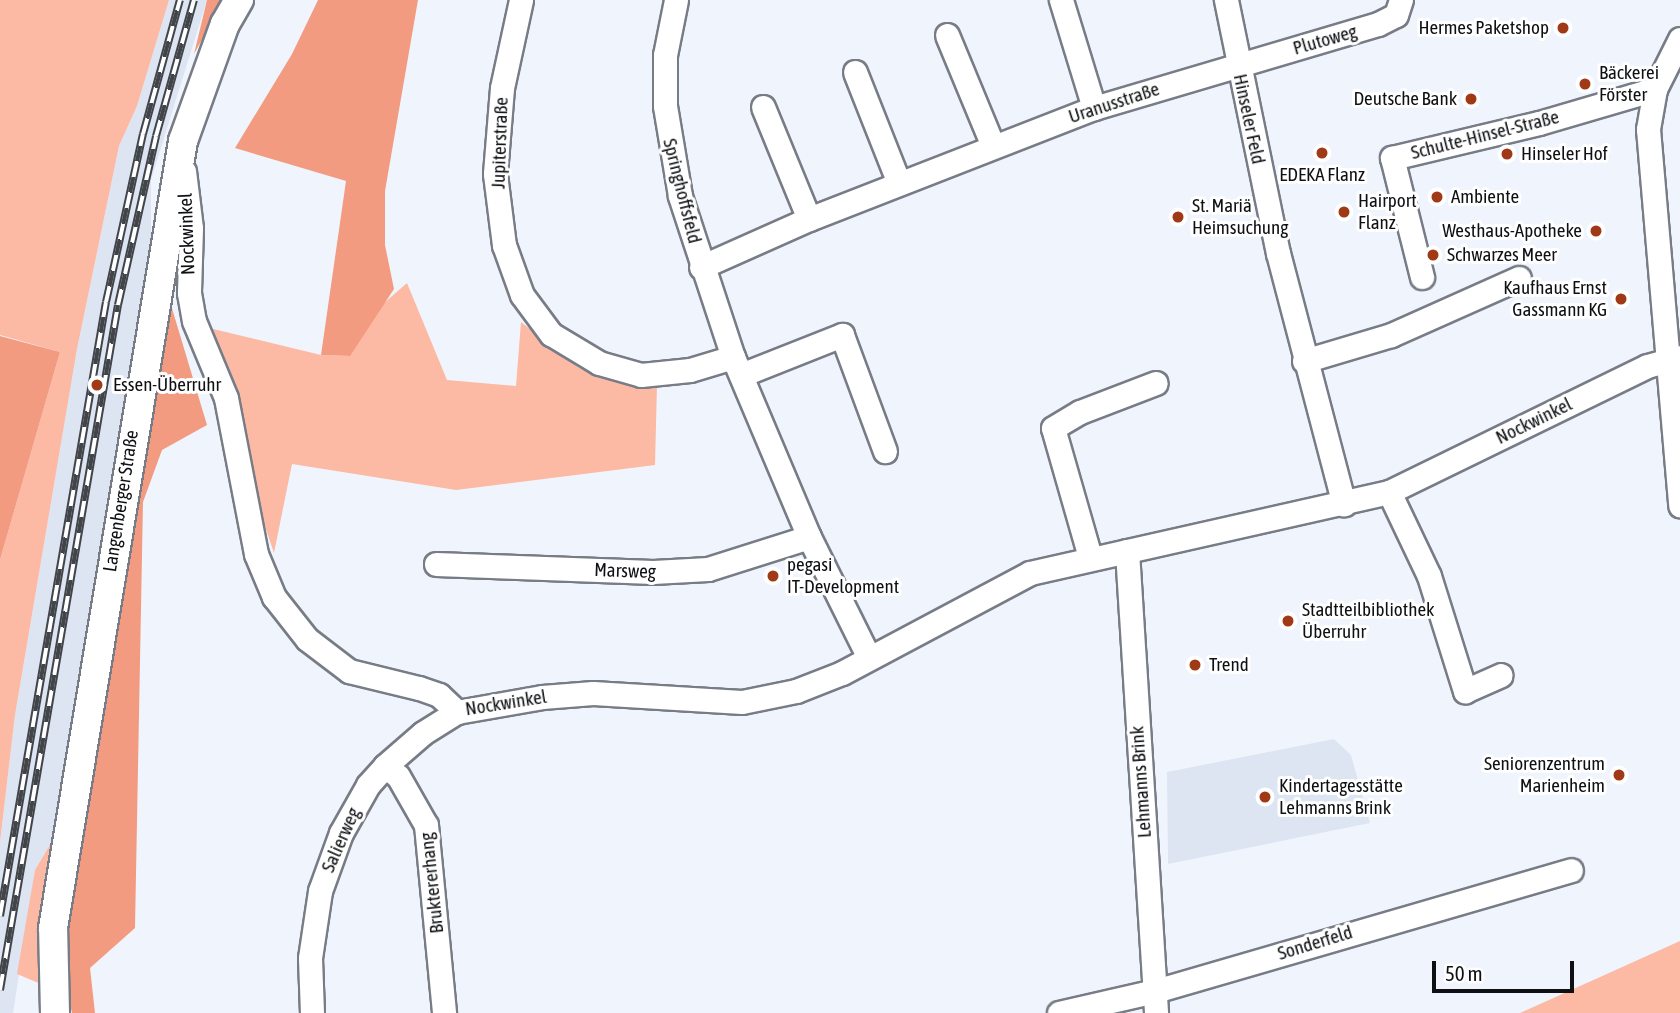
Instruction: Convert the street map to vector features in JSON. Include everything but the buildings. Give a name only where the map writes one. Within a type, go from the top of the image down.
[{"type":"main road","name":"Langenberger Straße","points":[[55,1013],[53,928],[183,141],[239,0]]},
{"type":"street","name":"Jupiterstraße","points":[[521,0],[502,88],[495,174],[504,245],[522,295],[551,334],[598,363],[641,374],[737,366]]},
{"type":"street","name":"Springhoffsfeld","points":[[676,0],[665,55],[669,149],[701,267],[737,366],[809,537],[869,659]]},
{"type":"street","points":[[1060,0],[1094,108]]},
{"type":"street","name":"Hinseler Feld","points":[[1226,0],[1237,66],[1304,361],[1344,505]]},
{"type":"street","name":"Plutoweg","points":[[1237,66],[1378,24],[1396,15],[1401,0]]},
{"type":"street","points":[[947,35],[993,146]]},
{"type":"street","points":[[1680,39],[1655,89],[1648,129],[1649,166],[1672,358],[1680,506]]},
{"type":"street","name":"Uranusstraße","points":[[701,267],[809,219],[1094,108],[1237,66]]},
{"type":"street","points":[[855,72],[899,183]]},
{"type":"street","name":"Schulte-Hinsel-Straße","points":[[1422,278],[1392,158],[1655,89]]},
{"type":"street","points":[[763,107],[809,219]]},
{"type":"street","name":"Nockwinkel","points":[[183,141],[191,228],[189,293],[233,428],[256,554],[289,619],[319,651],[349,671],[439,695],[457,712],[542,697],[593,693],[742,702],[816,685],[1030,573],[1090,557],[1344,505],[1389,492],[1672,358]]},
{"type":"street","points":[[1304,361],[1391,335],[1519,278]]},
{"type":"street","points":[[737,366],[842,335],[885,451]]},
{"type":"street","points":[[1090,557],[1054,428],[1080,412],[1156,383]]},
{"type":"street","points":[[1389,492],[1429,576],[1465,691],[1501,675]]},
{"type":"street","name":"Marsweg","points":[[436,564],[653,572],[708,569],[809,537]]},
{"type":"street","name":"Lehmanns Brink","points":[[1127,551],[1156,1002]]},
{"type":"street","name":"Salierweg","points":[[312,1013],[310,958],[320,891],[341,833],[368,785],[385,766],[424,733],[457,712]]},
{"type":"street","name":"Bruktererhang","points":[[385,766],[398,776],[426,825],[444,1013]]},
{"type":"street","name":"Sonderfeld","points":[[1059,1013],[1156,1002],[1571,870]]},
{"type":"shaded area","points":[[0,0],[169,0],[137,106],[119,146],[77,349],[15,715],[0,842],[0,560],[60,352],[0,335]]},
{"type":"shaded area","points":[[169,0],[207,0],[151,180],[151,293],[64,821],[35,870],[13,1013],[0,1013],[0,842],[15,715],[77,349],[119,146],[137,106]]},
{"type":"shaded area","points":[[207,0],[224,0],[194,54]]},
{"type":"shaded area","points":[[318,0],[418,0],[385,191],[385,245],[394,289],[350,356],[321,355],[346,181],[235,148],[292,54]]},
{"type":"shaded area","points":[[407,283],[447,380],[516,386],[521,322],[579,368],[657,384],[655,465],[456,490],[292,464],[274,553],[249,479],[230,372],[209,328],[321,355],[349,356],[376,310]]},
{"type":"shaded area","points":[[168,295],[207,425],[162,450],[143,502],[135,928],[90,968],[95,1013],[72,1013],[60,963]]},
{"type":"shaded area","points":[[0,336],[60,352],[0,560]]},
{"type":"shaded area","name":"Kindertagesstätte Lehmanns Brink","points":[[1334,739],[1351,755],[1370,823],[1168,864],[1167,772]]},
{"type":"shaded area","points":[[64,821],[48,987],[17,974],[35,870]]},
{"type":"shaded area","points":[[1680,941],[1680,1013],[1520,1013]]},
{"type":"railway","points":[[0,916],[106,302],[143,134],[180,0]]},
{"type":"railway","points":[[0,990],[118,305],[156,136],[194,0]]},
{"type":"place","name":"Hermes Paketshop","points":[[1563,28]]},
{"type":"place","name":"Bäckerei Förster","points":[[1585,84]]},
{"type":"place","name":"Deutsche Bank","points":[[1471,99]]},
{"type":"place","name":"EDEKA Flanz","points":[[1322,153]]},
{"type":"place","name":"Hinseler Hof","points":[[1507,154]]},
{"type":"place","name":"Ambiente","points":[[1437,197]]},
{"type":"place","name":"Hairport Flanz","points":[[1344,212]]},
{"type":"place","name":"St. Mariä Heimsuchung","points":[[1178,217]]},
{"type":"place","name":"Westhaus-Apotheke","points":[[1596,231]]},
{"type":"place","name":"Schwarzes Meer","points":[[1433,255]]},
{"type":"place","name":"Kaufhaus Ernst Gassmann KG","points":[[1621,299]]},
{"type":"place","name":"Essen-Überruhr","points":[[97,385]]},
{"type":"place","name":"pegasi IT-Development","points":[[773,576]]},
{"type":"place","name":"Stadtteilbibliothek Überruhr","points":[[1288,621]]},
{"type":"place","name":"Trend","points":[[1195,665]]},
{"type":"place","name":"Seniorenzentrum Marienheim","points":[[1619,775]]},
{"type":"place","name":"Kindertagesstätte Lehmanns Brink","points":[[1265,797]]}]
